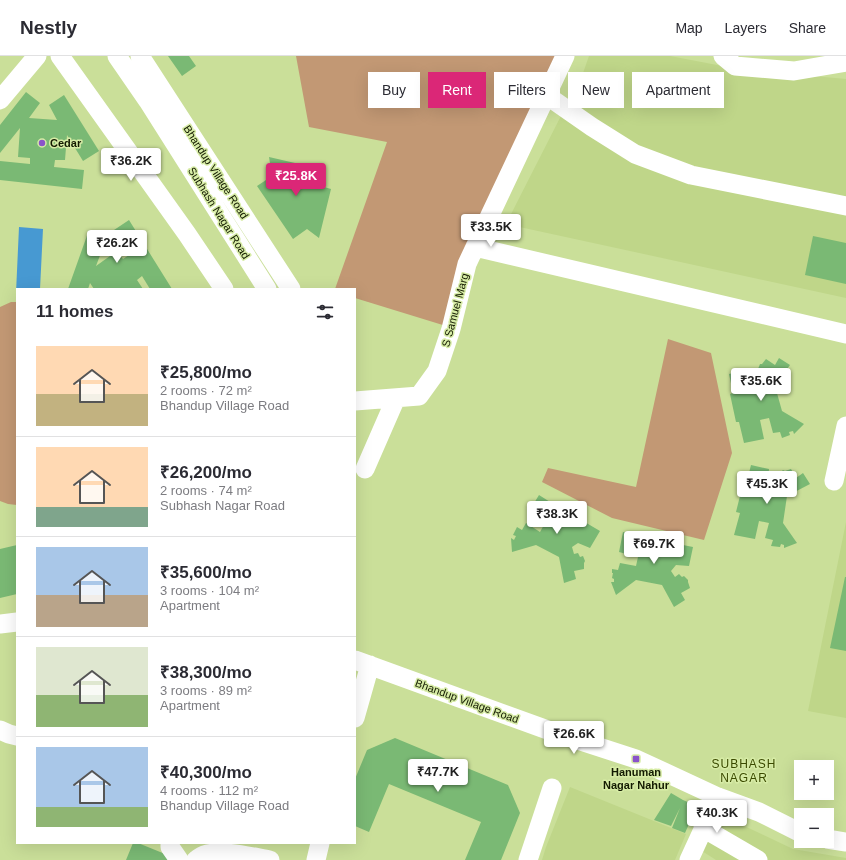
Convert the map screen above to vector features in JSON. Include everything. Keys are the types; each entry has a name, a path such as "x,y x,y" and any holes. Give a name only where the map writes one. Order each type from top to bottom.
{"street":[{"path":"0,100 37,56"},
{"path":"60,56 187,234 223,288"},
{"name":"Subhash Nagar Road","path":"117,56 155,96 177,130 213,202 266,288"},
{"path":"140,56 155,96"},
{"name":"S Samuel Marg","path":"556,72 564,56"},
{"path":"723,56 735,66 794,71 846,62"},
{"path":"560,104 592,127 635,154 691,175 846,206"},
{"name":"S Samuel Marg","path":"356,401 419,396 437,371 451,330 467,264 539,108"},
{"name":"Bhandup Village Road","path":"177,130 228,192 290,288"},
{"path":"213,202 228,192"},
{"path":"474,247 846,334"},
{"path":"254,268 271,258"},
{"path":"365,469 396,398"},
{"path":"834,481 846,426"},
{"path":"0,624 16,622"},
{"path":"356,710 362,662"},
{"name":"Bhandup Village Road","path":"362,662 556,733 636,759 718,796 759,812 794,830"},
{"path":"0,730 16,736"},
{"path":"528,860 552,788"},
{"path":"689,860 718,796"},
{"path":"703,828 758,860"},
{"path":"834,840 846,842"},
{"path":"170,844 170,847 179,860"},
{"path":"316,860 320,844"},
{"path":"196,860 203,855 218,853 270,860"}],"shaded area":[{"path":"296,56 556,56 549,72 494,72 494,108 535,108 446,326 356,298 356,288 335,288 387,142 309,127"},
{"path":"589,56 670,56 738,69 846,79 846,298 506,224 568,102 568,108 624,108 624,72 583,72"},
{"path":"11,302 16,302 16,505 0,501 0,307"},
{"path":"668,339 711,353 732,453 704,540 612,518 542,482 548,468 636,487"},
{"path":"846,522 846,718 808,711"},
{"path":"570,787 686,834 675,860 542,860"},
{"path":"719,814 793,849 846,858 846,860 716,860 702,851"}],"water":[{"path":"19,227 43,229 40,288 16,288"}],"building":[{"path":"168,56 189,56 196,66 182,76"},
{"name":"Cedar","path":"26,92 40,103 29,118 57,120 49,105 64,95 99,151 83,161 67,135 65,160 55,160 54,167 84,170 82,189 0,180 0,161 30,164 30,158 18,157 20,128 0,153 0,125"},
{"path":"269,157 321,169 317,185 331,189 319,238 307,229 293,239 257,186 272,176"},
{"path":"129,220 171,288 149,288 142,276 137,280 142,288 93,288 90,283 88,288 68,288 89,230 107,237 96,266 117,251 123,259 129,255 114,230"},
{"path":"813,236 846,243 846,284 805,275"},
{"path":"779,358 790,365 775,386 782,411 804,424 794,434 793,431 789,432 790,435 782,438 780,432 773,433 769,418 760,420 764,439 744,443 739,422 736,422 730,394 733,393 729,374 747,370 751,381 759,383 763,377 759,375 760,371 758,369 760,364 762,364 766,359 775,365"},
{"path":"751,465 769,469 768,482 774,487 780,483 777,480 781,477 779,474 783,470 785,471 791,469 796,478 803,473 810,484 787,496 783,523 797,543 784,548 784,545 781,544 780,547 771,546 773,540 765,538 769,523 759,521 755,539 734,535 740,513 736,512 743,484 746,485"},
{"path":"539,495 558,507 559,504 584,519 583,521 600,531 590,548 578,543 572,547 574,554 578,553 580,557 583,556 585,561 584,569 574,571 576,579 564,583 559,557 536,545 512,552 511,538 514,540 516,536 513,535 517,527 522,530 526,523 540,532 545,523 528,513"},
{"path":"623,532 645,537 646,534 674,540 673,543 693,547 689,566 676,565 671,571 675,577 679,574 688,580 690,588 681,593 685,600 674,607 662,585 636,580 616,595 611,582 614,582 614,579 612,578 612,569 618,570 620,563 636,566 638,557 619,552"},
{"path":"16,545 16,594 0,598 0,549"},
{"path":"846,577 846,651 830,648"},
{"path":"395,738 508,785 520,813 501,860 465,860 481,822 389,784 369,832 356,826 356,777 367,750"},
{"path":"671,793 697,806 685,833 672,828 680,808 671,826 654,820"},
{"path":"133,844 140,844 170,856 169,860 126,860"}],"place":[{"name":"Cedar","path":"42,143"},
{"name":"Hanuman Nagar Nahur","path":"636,759"}],"district":[{"name":"SUBHASH NAGAR","path":"744,771"}]}
